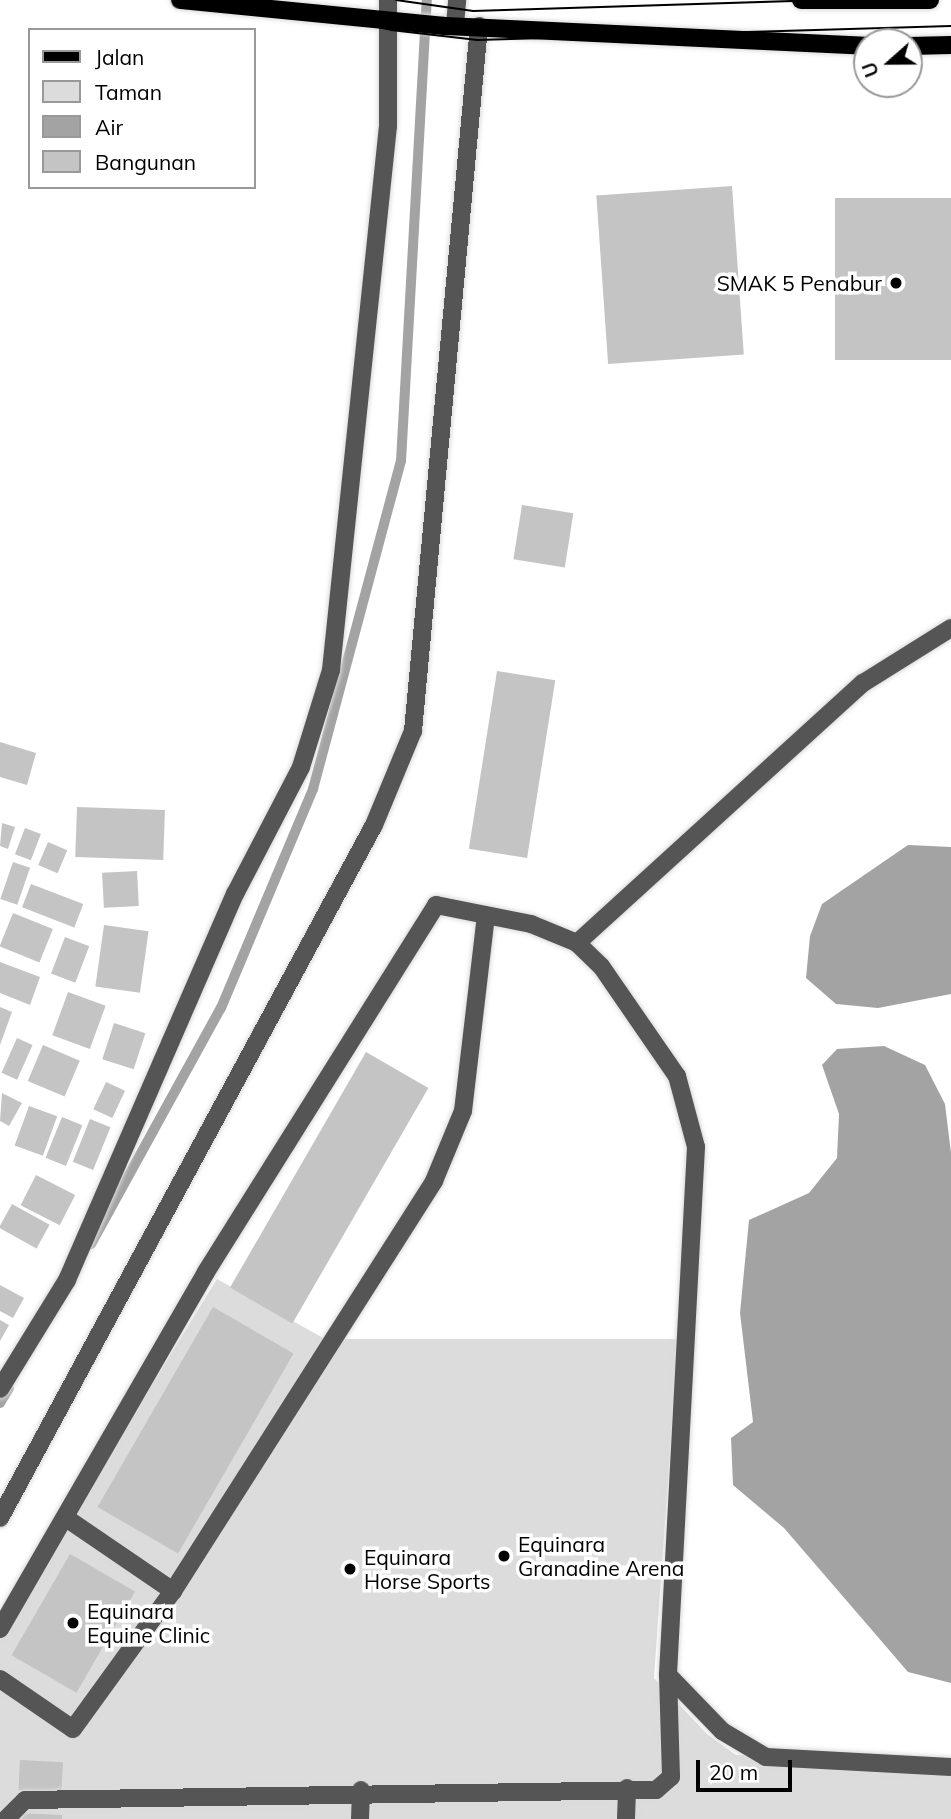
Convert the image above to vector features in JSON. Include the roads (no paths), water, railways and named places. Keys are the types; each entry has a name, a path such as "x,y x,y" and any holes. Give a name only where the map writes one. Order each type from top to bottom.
{"main road":[{"path":"180,0 450,25 853,45"},
{"path":"801,0 930,0"},
{"path":"923,46 951,45"}],"street":[{"path":"0,1389 67,1280 234,894 302,767 331,670 388,126 393,21 388,0"},
{"path":"450,25 457,0"},
{"path":"0,1518 374,825 413,731 479,26"},
{"path":"577,943 863,683 951,628"},
{"path":"0,1629 5,1610 66,1518 205,1272 436,905 450,904 577,943 601,966 677,1076 696,1147 668,1675 671,1777 656,1790 361,1790 25,1800 6,1819"},
{"path":"0,1679 73,1729 173,1591 434,1181 463,1111 486,915"},
{"path":"66,1518 173,1591"},
{"path":"668,1675 722,1731 766,1757 951,1768"},
{"path":"626,1819 627,1788"},
{"path":"360,1819 361,1790"}],"water":[{"path":"908,845 951,847 951,994 878,1008 836,1004 806,978 810,936 822,904"},
{"path":"884,1046 925,1065 945,1104 951,1153 951,1683 908,1672 784,1528 733,1485 731,1438 753,1422 740,1313 749,1220 809,1193 837,1158 839,1114 822,1065 837,1049"}],"waterway":[{"path":"91,1244 221,1008 313,789 401,461 427,0"},
{"path":"0,1403 9,1388"}],"tram line":[{"path":"258,0 391,30 477,40 951,26"},
{"path":"396,0 473,11 826,0"}],"place":[{"name":"SMAK 5 Penabur","path":"896,283"},
{"name":"Equinara Granadine Arena","path":"504,1556"},
{"name":"Equinara Horse Sports","path":"350,1569"},
{"name":"Equinara Equine Clinic","path":"73,1623"}]}
